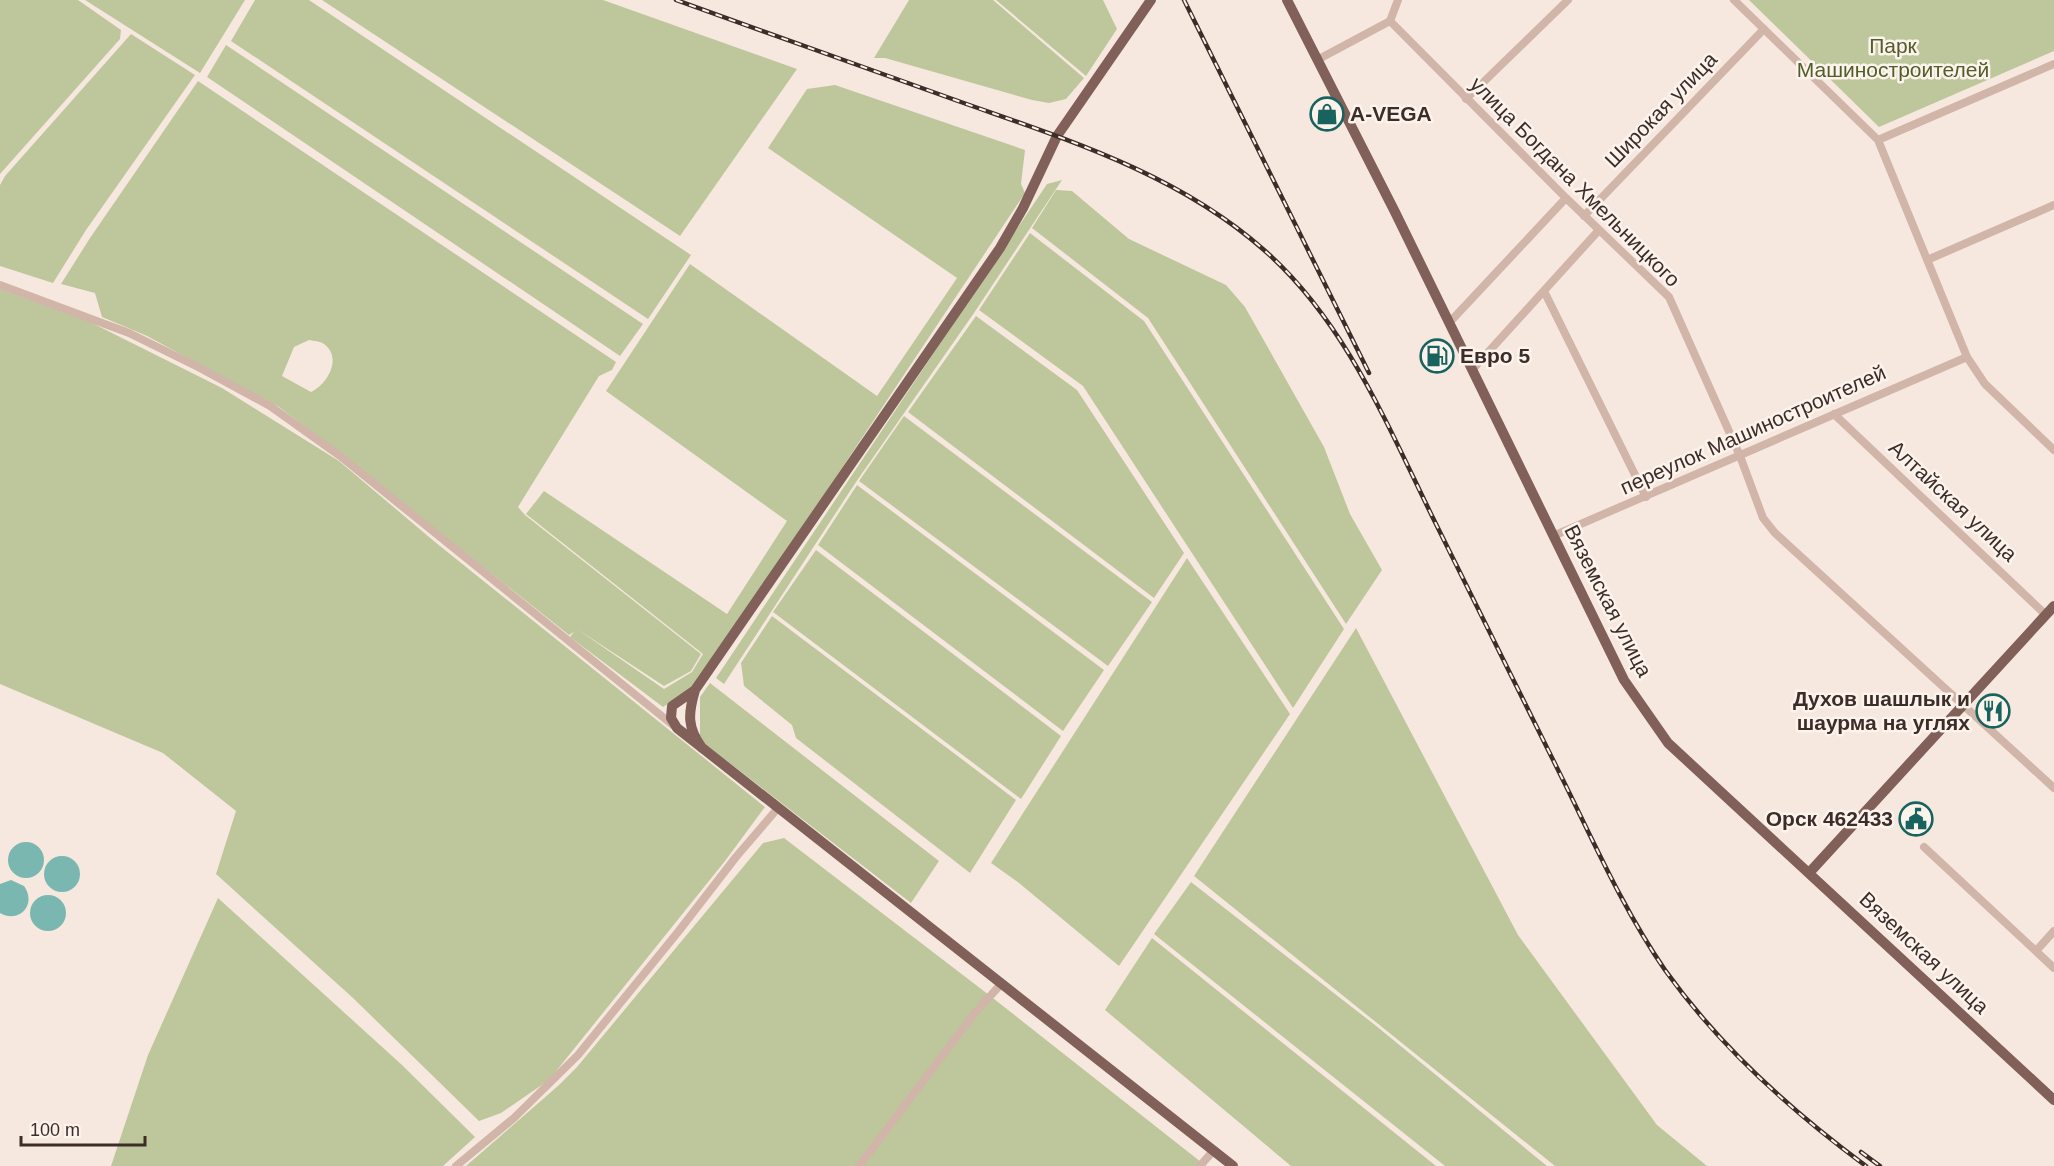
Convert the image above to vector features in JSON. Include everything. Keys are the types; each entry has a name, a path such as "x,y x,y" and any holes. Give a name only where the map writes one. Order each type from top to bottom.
{"main road":[{"path":"1151,0 1057,136 1023,208 1000,248 695,690 672,706 671,718 677,728 702,748 1233,1166"},
{"name":"Вяземская улица","path":"1287,0 1624,680 1668,743 2054,1100"},
{"path":"1809,873 2050,610"},
{"path":"695,690 690,721 693,736 702,748"}],"street":[{"path":"1317,60 1390,21 1398,0"},
{"path":"1466,99 1568,0"},
{"path":"1734,0 1878,140 1967,357 1985,384 2050,446 2054,436"},
{"name":"улица Богдана Хмельницкого","path":"1390,21 1584,216 1669,297 1740,456 1763,518 1775,533 2054,788"},
{"name":"Широкая улица","path":"1584,216 1764,29"},
{"path":"1878,140 2054,64"},
{"path":"1449,323 1566,198"},
{"path":"1927,260 2054,205"},
{"path":"1472,370 1599,230"},
{"path":"0,285 129,333 270,406 340,456 677,728"},
{"path":"1544,291 1646,497"},
{"name":"переулок Машиностроителей","path":"1553,536 1967,357"},
{"name":"Алтайская улица","path":"1834,414 2050,610"},
{"path":"456,1166 514,1118 578,1055 736,857 778,808"},
{"path":"1923,847 2054,968"},
{"path":"2036,951 2054,931"},
{"path":"859,1166 973,1015 1002,983"},
{"path":"1200,1166 1214,1150"}],"green space":[{"path":"0,0 78,0 121,30 120,39 0,174"},
{"path":"85,0 245,0 200,73"},
{"path":"255,0 309,0 691,255 648,319 231,41"},
{"path":"322,0 603,0 797,69 680,236"},
{"path":"909,0 993,0 1084,78 1066,99 1049,103 885,58 874,58"},
{"path":"996,0 1103,0 1117,29 1086,76"},
{"name":"Парк Машиностроителей","path":"1749,0 2054,0 2054,51 1879,127"},
{"path":"131,34 195,75 86,230 53,283 0,266 0,185 5,176"},
{"path":"226,45 643,324 620,356 207,77"},
{"path":"198,81 616,362 612,370 599,376 518,507 525,515 701,654 691,671 664,686 577,629 664,689 692,672 703,654 526,514 544,491 727,614 787,521 606,391 690,264 877,396 957,278 768,148 807,89 835,85 1025,150 1021,184 1025,193 692,689 663,707 570,637 574,632 569,635 279,407 147,336 102,317 95,293 61,284","holes":["309,340 322,343 330,350 332,356 331,371 322,384 311,392 282,376 294,347"]},
{"path":"1062,180 974,313 856,482 724,684 716,678 1047,184"},
{"path":"1056,190 1072,191 1129,239 1226,285 1245,307 1324,447 1350,514 1382,570 1346,624 1148,318 1032,228"},
{"path":"1030,233 1144,321 1344,629 1293,708 1083,386 979,310"},
{"path":"0,289 90,322 222,388 339,461 435,542 765,807 725,861 549,1080 501,1113 479,1121 353,998 216,874 236,811 163,753 0,684"},
{"path":"976,316 1077,390 1184,553 1154,598 908,412"},
{"path":"904,416 1152,602 1108,666 859,481"},
{"path":"857,485 1104,670 1063,731 818,545"},
{"path":"816,550 1061,736 1021,799 773,612"},
{"path":"1187,558 1290,714 1119,966 1019,883 991,863"},
{"path":"772,616 1016,800 970,873 796,738 792,725 744,686 741,663"},
{"path":"1356,628 1518,935 1657,1125 1707,1166 1555,1166 1194,876"},
{"path":"710,683 939,861 911,903 700,740 700,697"},
{"path":"784,838 989,995 1206,1166 466,1166 577,1067 763,843"},
{"path":"1191,882 1375,1025 1547,1166 1445,1166 1154,934"},
{"path":"218,898 402,1065 475,1137 443,1166 111,1166 148,1055"},
{"path":"1152,938 1436,1166 1291,1166 1105,1010"}],"water":[{"path":"26,842 39,847 44,860 39,873 26,878 13,873 8,860 13,847"},
{"path":"62,856 75,861 80,874 75,887 62,892 49,887 44,874 49,861"},
{"path":"11,880 24,886 29,899 20,914 7,916 0,913 0,884"},
{"path":"48,895 61,900 66,913 61,926 48,931 35,926 30,913 35,900"}],"railway":[{"path":"676,0 1039,129 1118,161 1195,200 1230,223 1264,250 1318,308 1361,374 1600,855 1650,948 1686,998 1733,1051 1810,1123 1866,1166"},
{"path":"1184,0 1369,373"},
{"path":"1861,1152 1880,1166"}],"place":[{"name":"A-VEGA","path":"1327,114"},
{"name":"Евро 5","path":"1437,356"},
{"name":"Духов шашлык и шаурма на углях","path":"1993,711"},
{"name":"Орск 462433","path":"1916,819"}]}
